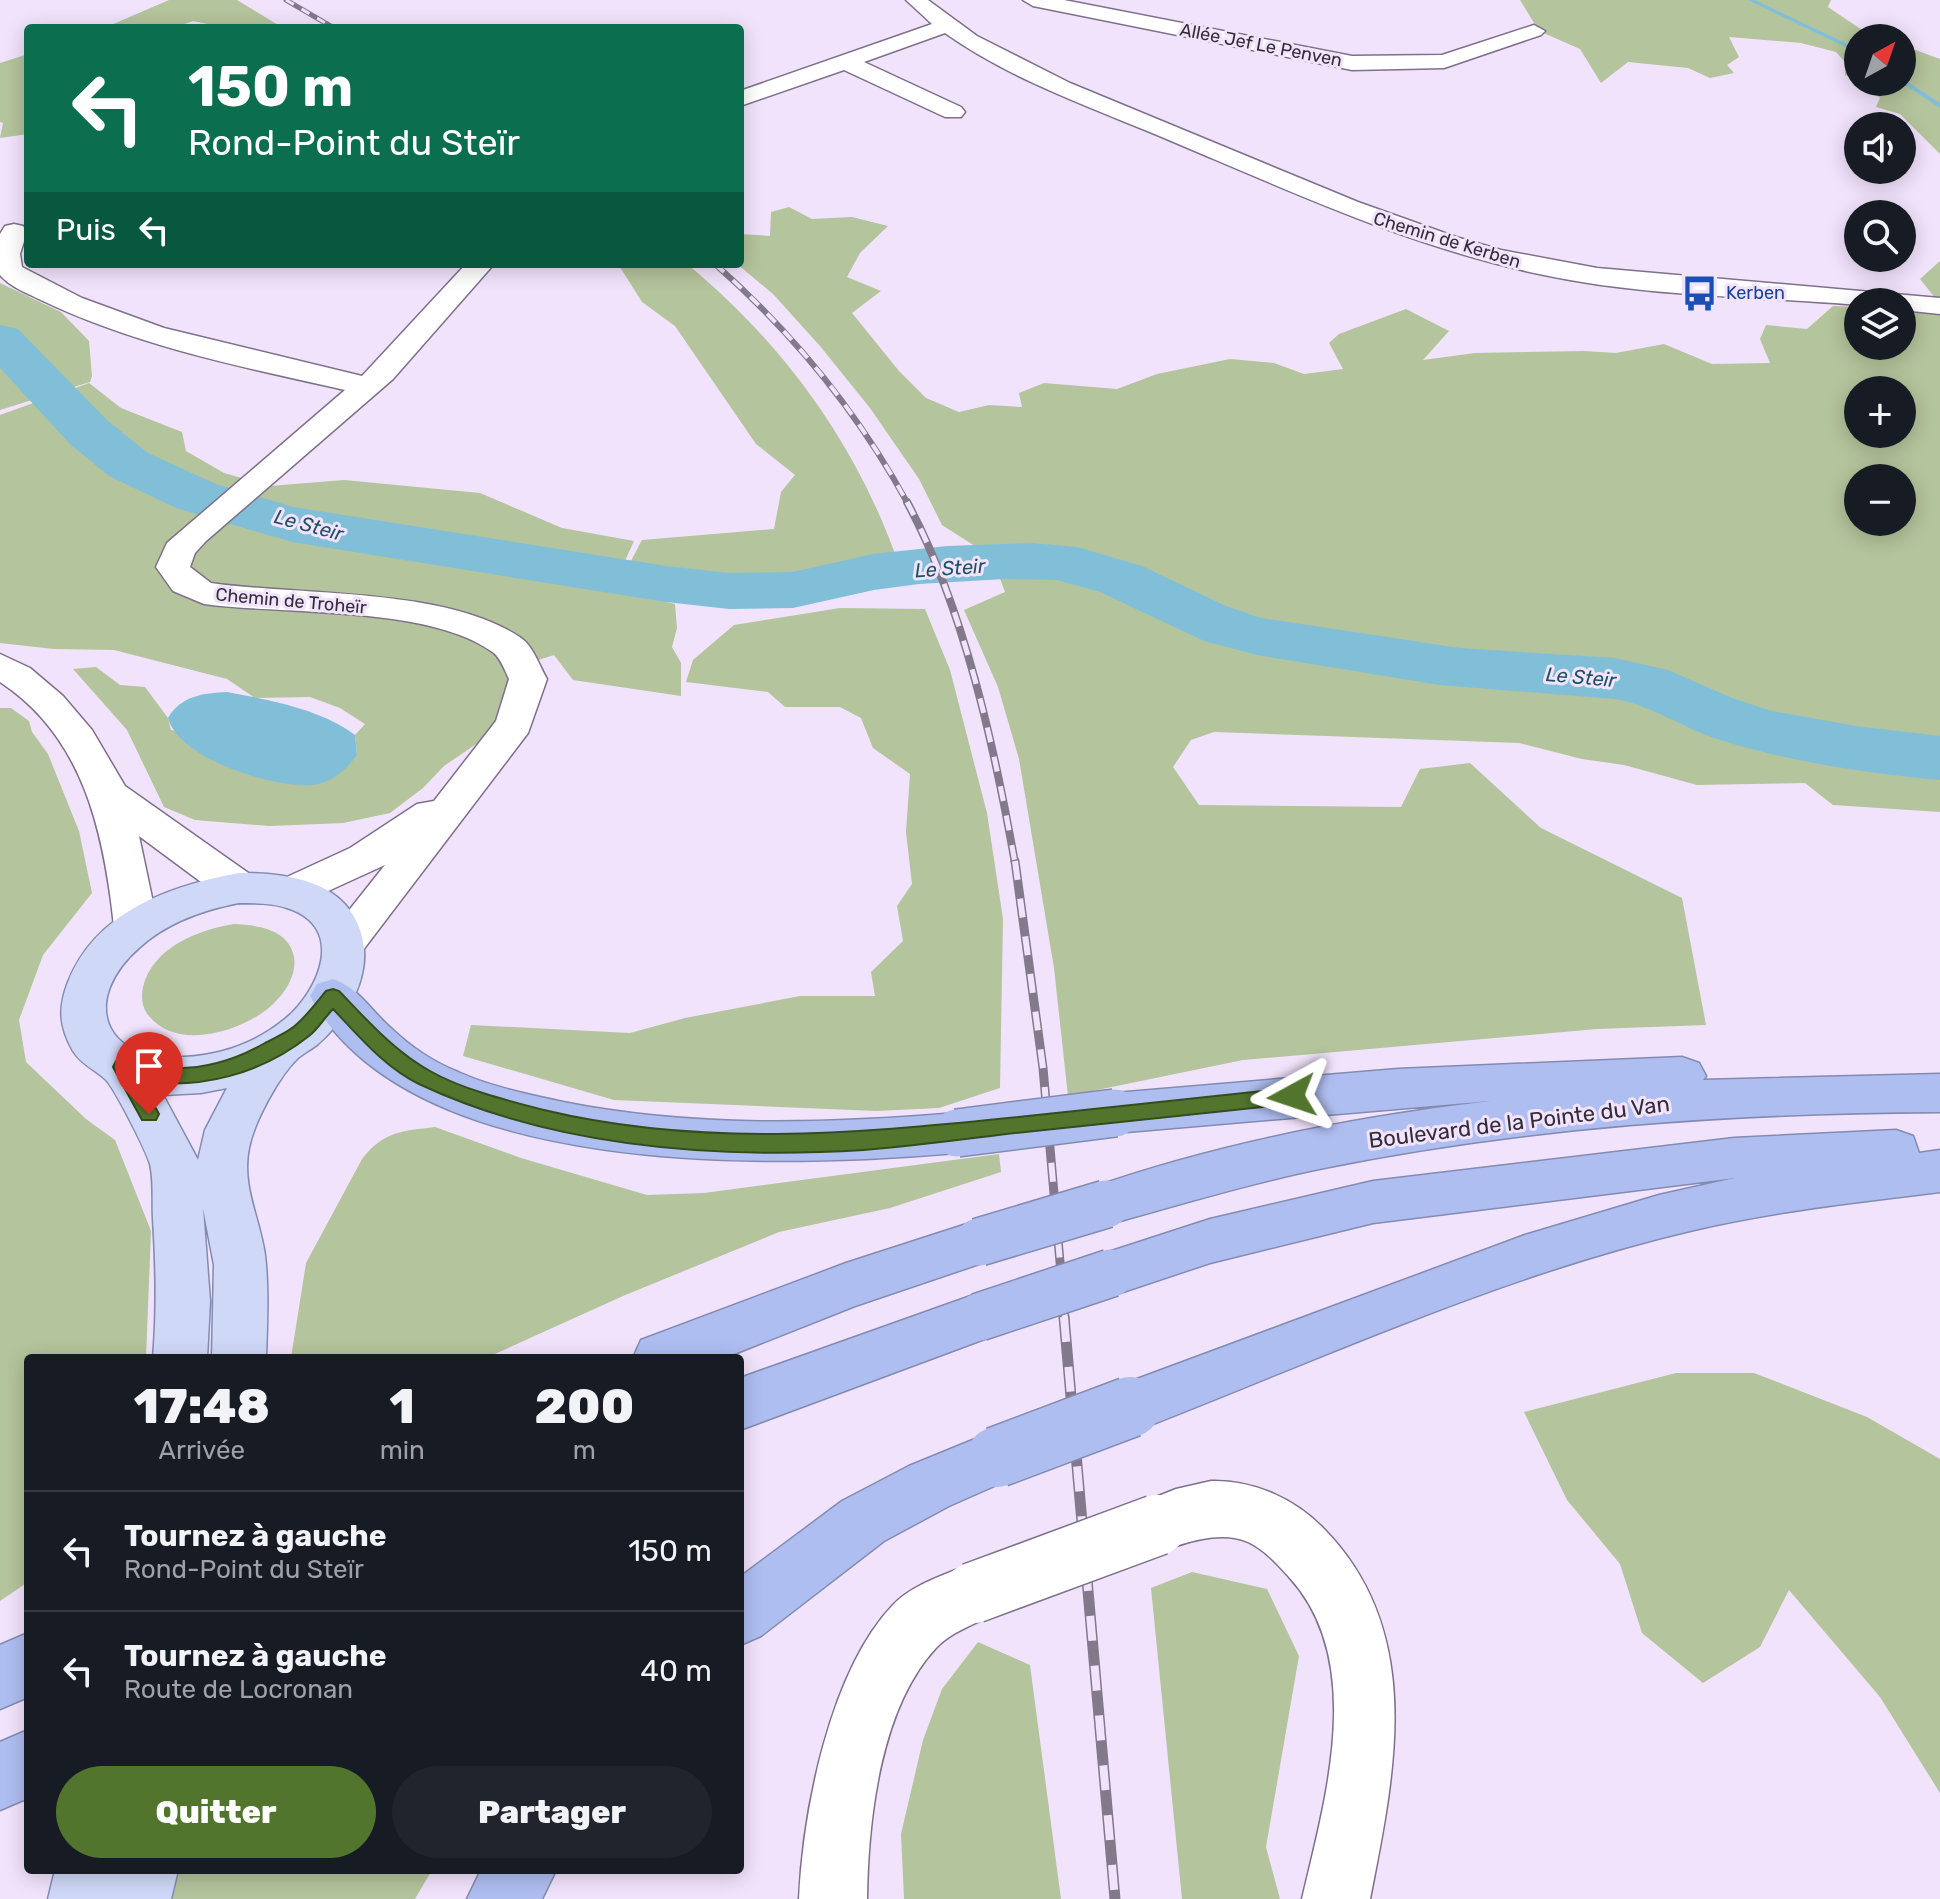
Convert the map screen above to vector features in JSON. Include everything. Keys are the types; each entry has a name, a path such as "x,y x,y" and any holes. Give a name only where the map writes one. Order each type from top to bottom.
{"highway":[{"path":"333,996 380,1046 424,1077 510,1110 574,1125 645,1136 754,1144 865,1141 1336,1092 1549,1077 1800,1075 1940,1082"},
{"name":"Boulevard de la Pointe du Van","path":"670,1354 846,1286 979,1242 1239,1167 1422,1131 1548,1114 1699,1101 1940,1093"},
{"path":"744,1402 852,1361 1210,1241 1373,1202 1734,1158 1940,1149"},
{"path":"744,1612 863,1521 929,1486 1463,1278 1599,1233 1726,1202 1940,1171"},
{"path":"0,1678 24,1666"},
{"path":"0,1778 24,1764"},
{"path":"501,1899 519,1874"}],"main road":[{"path":"239,888 267,888 291,893 317,904 335,921 345,943 344,969 333,996 302,1031 281,1046 246,1064 206,1075 168,1077 132,1072 105,1057 87,1035 82,1008 89,980 108,952 136,926 186,900 239,888"},
{"path":"239,1354 239,1255 222,1182 222,1161 228,1133 246,1095 281,1046"},
{"path":"123,1067 168,1147 175,1166 184,1301 180,1354"},
{"path":"82,1899 88,1874"},
{"path":"137,1899 143,1874"}],"street":[{"path":"916,0 946,26"},
{"name":"Allée Jef Le Penven","path":"1033,0 1352,63 1436,63 1534,31"},
{"path":"744,98 946,26"},
{"name":"Chemin de Kerben","path":"946,26 996,54 1102,104 1383,223 1472,250 1547,268 1630,280 1823,293 1940,306"},
{"path":"843,61 953,112"},
{"path":"14,232 7,254 9,268 15,275 58,298 172,339 368,386"},
{"name":"Chemin de Troheïr","path":"345,943 499,746 526,705 530,685 528,670 509,645 480,630 414,613 238,599 204,593 178,578 173,567 179,550 194,534 395,361 477,268"},
{"path":"0,666 22,679 50,704 85,752 110,795 136,926"},
{"name":"Chemin de Troheïr","path":"291,893 365,858 462,791"},
{"path":"110,795 239,888"},
{"path":"833,1899 836,1838 863,1725 881,1676 915,1625 973,1593 1157,1525 1219,1507 1247,1511 1277,1525 1307,1550 1342,1596 1354,1624 1365,1689 1361,1753 1336,1899"}],"green space":[{"path":"169,0 237,0 276,24 208,24 193,21 185,24 113,24"},
{"path":"1520,0 1831,0 1828,7 1853,24 1844,24 1844,61 1836,52 1801,43 1729,37 1739,57 1727,65 1734,73 1710,78 1688,68 1628,62 1601,83 1580,49 1539,31"},
{"path":"1916,50 1940,59 1940,154 1916,130 1916,112 1893,112 1876,107 1880,98 1877,96 1916,96"},
{"path":"24,55 24,135 0,138 3,123 0,122 0,63"},
{"path":"789,207 812,219 852,217 888,226 860,253 847,277 881,291 852,313 899,371 926,398 959,412 989,405 1022,407 1019,393 1044,383 1117,389 1157,374 1230,359 1274,363 1304,374 1343,369 1329,343 1339,334 1406,309 1449,331 1423,360 1475,353 1616,353 1664,344 1712,364 1770,363 1760,339 1766,325 1807,329 1833,306 1844,306 1844,360 1916,360 1916,304 1936,299 1920,279 1940,261 1940,812 1833,805 1805,783 1697,785 1624,765 1582,759 1519,743 1214,732 1191,740 1173,767 1199,805 1401,807 1420,769 1470,763 1541,828 1682,898 1706,1025 1597,1029 1243,1060 1068,1096 1054,968 1019,759 998,687 964,610 1005,592 992,557 942,525 919,479 870,408 773,294 742,268 744,234 770,236 771,212"},
{"path":"621,268 692,268 755,328 814,400 839,439 882,521 899,565 789,576 625,572 642,540 774,529 781,492 795,475 756,444 675,326 642,302"},
{"path":"0,283 61,312 89,341 90,382 0,410"},
{"path":"89,383 121,408 182,432 186,451 224,473 270,486 344,480 480,493 562,528 634,541 623,565 622,591 675,604 677,628 672,647 681,663 681,696 573,680 554,655 535,661 488,648 514,670 519,694 488,736 444,766 423,788 390,813 343,823 270,826 195,820 164,807 127,730 73,669 96,667 120,685 145,687 168,718 171,730 357,755 355,735 365,724 340,708 310,697 255,698 227,679 114,650 54,649 0,643 0,415"},
{"path":"840,608 925,609 950,670 987,813 1003,919 1000,1088 939,1108 876,1111 614,1100 463,1056 471,1025 630,1033 685,1018 800,996 875,996 871,972 903,941 897,906 912,884 906,832 910,774 873,748 861,718 840,707 785,707 768,692 686,682 693,660 734,625"},
{"path":"0,708 11,708 29,721 32,732 48,754 79,831 92,893 43,955 19,1020 26,1062 86,1119 115,1140 151,1231 146,1354 24,1354 24,1585 0,1601"},
{"path":"234,924 262,927 286,940 294,964 292,977 285,989 260,1014 228,1029 193,1035 161,1027 147,1013 142,998 148,973 156,961 192,936"},
{"path":"435,1127 521,1158 647,1195 704,1193 999,1154 1001,1172 890,1208 779,1232 623,1296 495,1354 292,1354 306,1263 362,1159 378,1143 403,1132"},
{"path":"1676,1373 1754,1373 1867,1417 1940,1459 1940,1793 1880,1697 1789,1590 1760,1647 1703,1683 1642,1633 1620,1564 1567,1500 1524,1412"},
{"path":"1192,1572 1267,1589 1299,1656 1266,1847 1280,1899 1182,1899 1151,1588"},
{"path":"978,1642 1030,1665 1061,1899 904,1899 901,1834 923,1740 942,1689"},
{"path":"175,1874 430,1874 415,1899 168,1899"}],"water":[{"path":"227,692 260,698 327,718 355,735 357,755 338,775 312,785 275,782 208,758 176,733 168,718 186,700 209,693"}],"waterway":[{"path":"1751,0 1844,44"},
{"path":"1916,90 1940,106"},
{"name":"Le Steir","path":"0,340 89,433 129,464 196,496 292,524 391,542 729,591 793,590 873,572 947,563 1057,562 1121,579 1205,619 1257,636 1440,666 1615,679 1645,685 1719,717 1772,733 1856,748 1940,758"}],"railway":[{"path":"286,0 327,24"},
{"path":"719,268 771,318 822,375 868,437 908,504"},
{"path":"908,504 927,543 961,632 987,725 1015,863"},
{"path":"1015,861 1043,1068 1065,1319"},
{"path":"1064,1317 1115,1899"}],"place":[{"name":"Kerben","path":"1700,293"}],"route":[{"path":"149,1114 123,1067 132,1072 168,1077 206,1075 246,1064 302,1031 333,996 351,1018 400,1062 424,1077 461,1093 510,1110 574,1125 709,1143 865,1141 1292,1096"}]}
